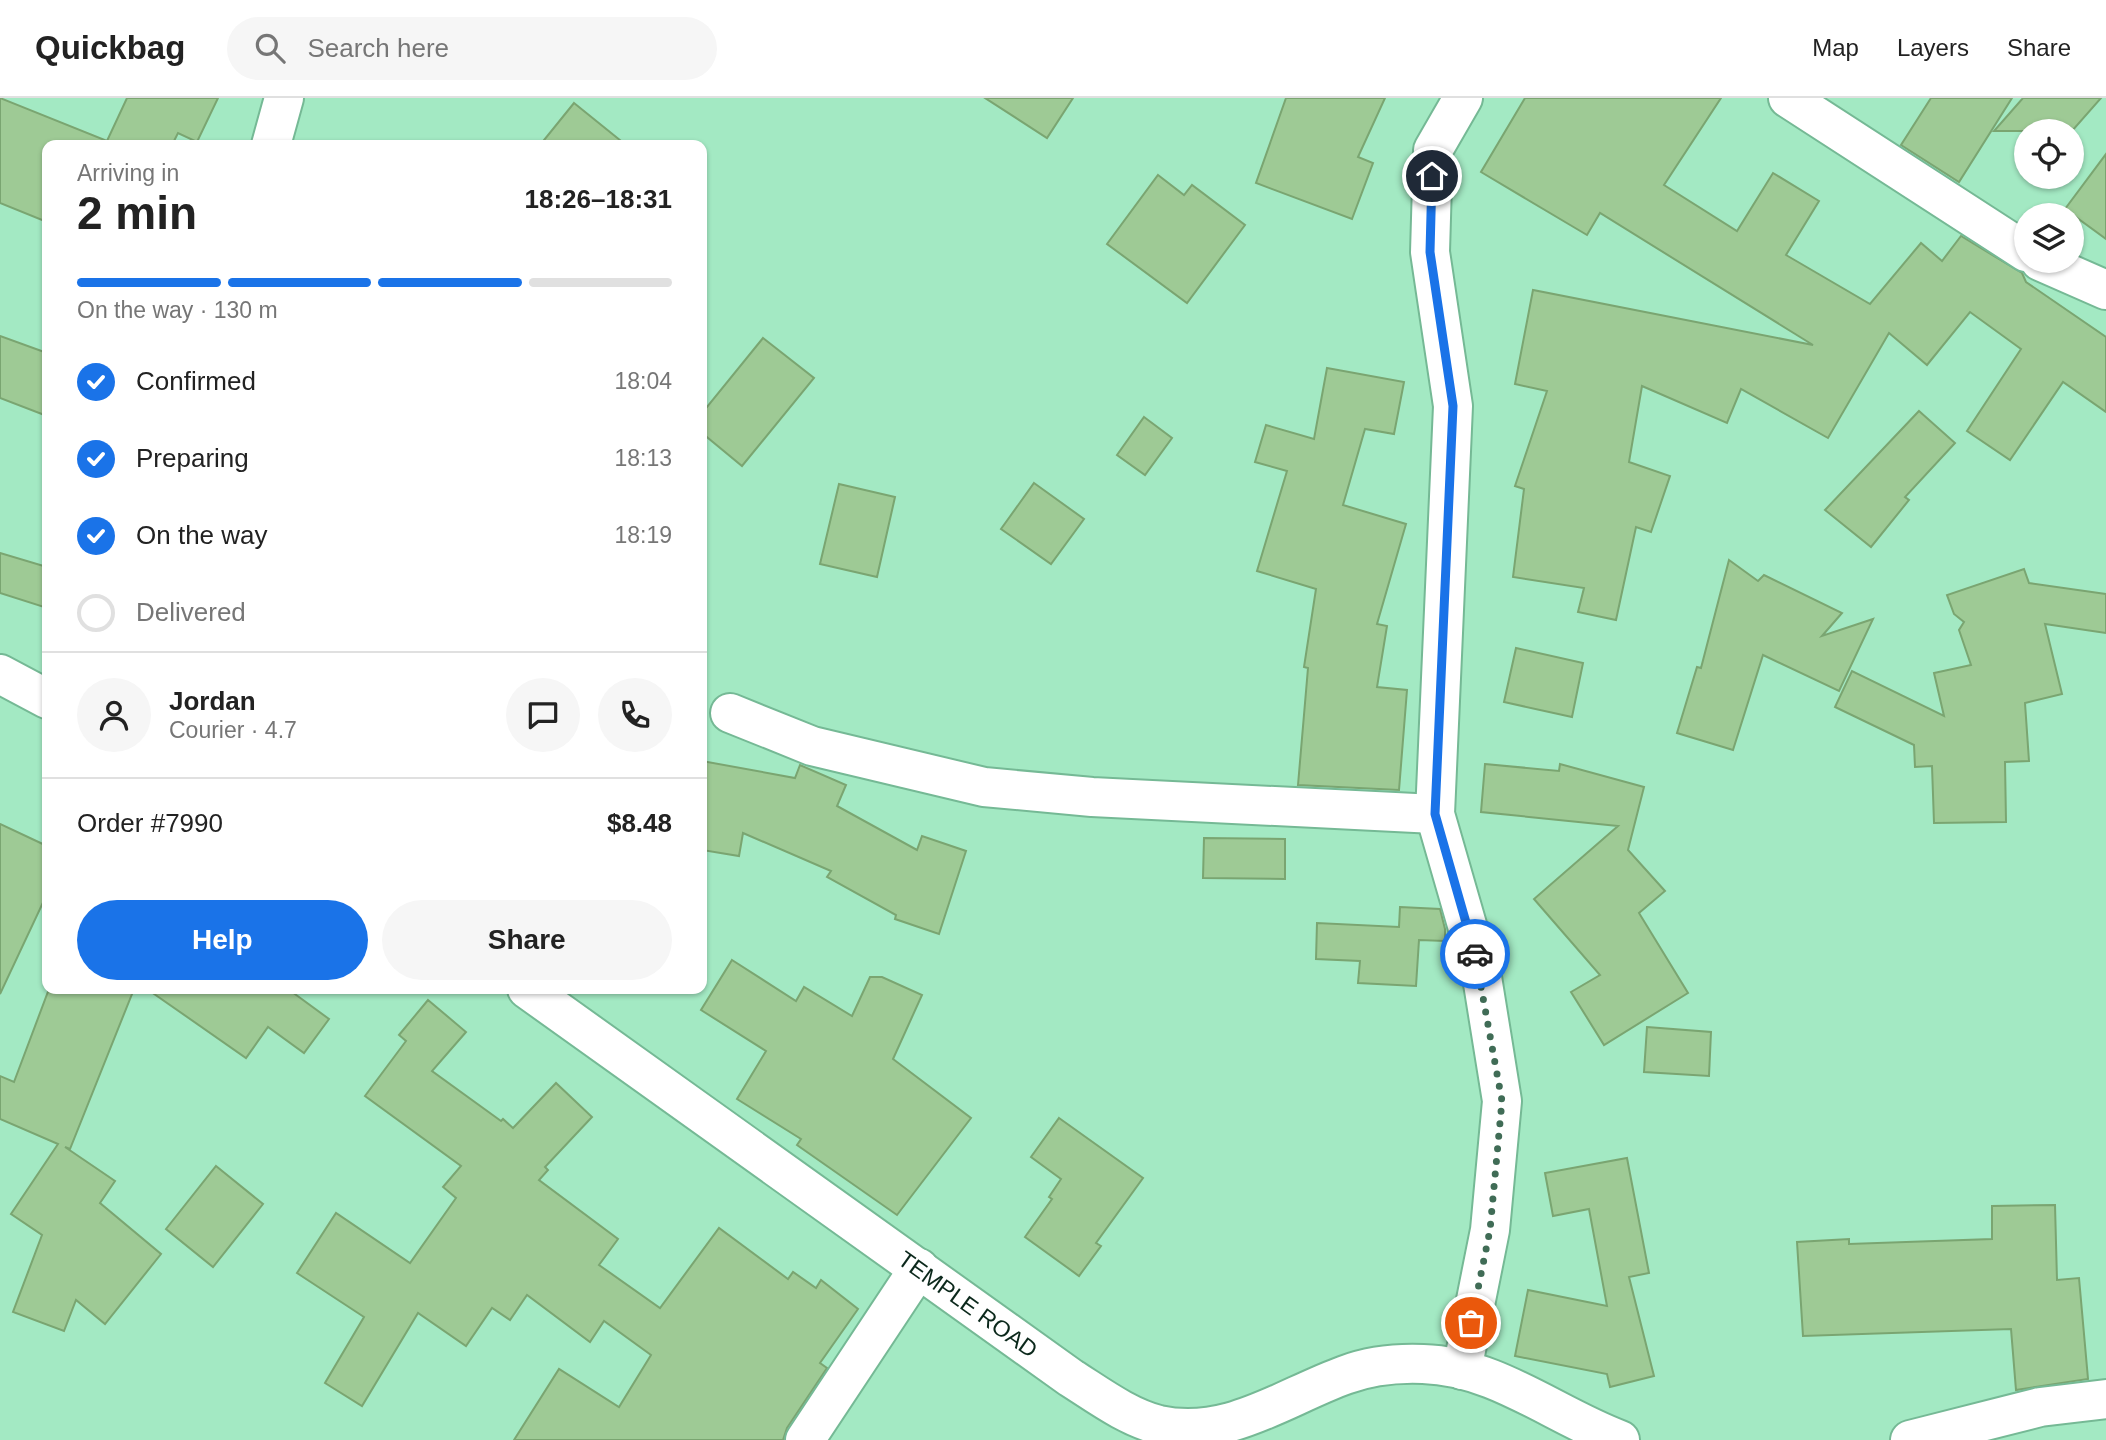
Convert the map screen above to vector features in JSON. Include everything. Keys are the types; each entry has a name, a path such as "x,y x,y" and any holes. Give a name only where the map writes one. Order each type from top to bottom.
{"street":[{"path":"272,140 284,98"},
{"path":"1462,1370 1490,1230 1502,1101 1482,978 1435,814 1453,406 1430,252 1433,150 1463,98"},
{"path":"1788,98 2014,244"},
{"path":"2067,273 2106,290"},
{"path":"0,674 42,696"},
{"path":"730,713 812,746 984,787 1092,797 1435,814"},
{"name":"TEMPLE ROAD","path":"534,994 1071,1378 1119,1408 1159,1425 1198,1429 1236,1424 1347,1374 1374,1367 1424,1364 1462,1370 1504,1383 1586,1427 1620,1440"},
{"path":"805,1440 919,1268"},
{"path":"1910,1440 2040,1408 2106,1399"}],"building":[{"path":"0,98 105,140 42,140 42,220 0,203"},
{"path":"127,98 218,98 198,140 178,133 174,140 107,140"},
{"path":"985,98 1073,98 1047,138"},
{"path":"1286,98 1385,98 1358,157 1373,163 1352,219 1256,183"},
{"path":"1525,98 1721,98 1664,185 1737,231 1773,173 1819,201 1786,255 1870,304 1921,243 1942,261 1961,236 2014,268 2014,273 2022,273 2026,282 2106,337 2106,412 2063,382 2010,460 1967,431 2021,349 1970,312 1927,365 1889,333 1828,438 1741,389 1727,423 1642,386 1629,462 1670,476 1651,532 1636,527 1616,620 1578,612 1584,588 1513,577 1524,489 1515,486 1547,391 1515,384 1533,290 1813,345 1600,213 1587,235 1481,172"},
{"path":"1931,98 2012,98 1959,182 1901,145"},
{"path":"2023,98 2101,98 2083,119 2014,119 2014,131 1994,131"},
{"path":"574,103 620,140 544,140"},
{"path":"2106,154 2106,239 2084,223 2084,203 2069,203 2080,189 2084,189 2084,184"},
{"path":"1158,175 1184,195 1192,185 1245,225 1187,303 1107,244"},
{"path":"0,336 42,351 42,414 0,398"},
{"path":"763,338 814,378 742,466 707,437 707,407"},
{"path":"1327,368 1404,382 1394,434 1365,429 1343,505 1406,524 1377,624 1387,626 1377,687 1407,690 1399,790 1298,785 1308,668 1304,667 1316,589 1257,571 1287,471 1255,462 1266,425 1314,439"},
{"path":"1919,411 1955,443 1905,497 1909,500 1871,547 1825,510"},
{"path":"1144,417 1172,438 1145,475 1117,455"},
{"path":"1034,483 1084,519 1051,564 1001,529"},
{"path":"839,484 895,497 877,577 820,564"},
{"path":"0,553 42,566 42,606 0,593"},
{"path":"1729,560 1758,581 1764,575 1842,613 1822,636 1873,619 1839,691 1763,655 1733,750 1677,733 1697,667 1701,668"},
{"path":"2024,569 2029,583 2106,594 2106,633 2045,624 2062,694 2025,703 2029,761 2005,762 2006,822 1934,823 1932,766 1915,767 1914,745 1835,707 1852,671 1944,716 1934,673 1971,665 1959,630 1964,622 1954,614 1947,595"},
{"path":"1516,648 1583,663 1572,717 1504,702"},
{"path":"707,762 795,778 800,765 846,785 837,806 917,850 922,836 966,851 939,934 895,919 896,915 827,877 831,871 743,833 739,856 707,851"},
{"path":"1485,764 1559,771 1560,764 1644,787 1628,850 1665,891 1639,913 1688,993 1604,1045 1571,992 1600,975 1534,899 1618,826 1481,812"},
{"path":"0,824 42,844 42,905 0,994"},
{"path":"1204,838 1285,839 1285,879 1203,878"},
{"path":"1400,907 1440,909 1445,929 1445,941 1419,940 1416,986 1358,983 1360,961 1316,959 1317,923 1399,927"},
{"path":"732,960 796,1001 804,987 852,1016 870,977 882,977 922,995 893,1059 971,1118 897,1215 797,1145 801,1139 737,1099 766,1051 701,1010"},
{"path":"47,994 132,994 70,1149 65,1147 115,1181 100,1203 161,1254 105,1324 76,1300 64,1331 13,1312 42,1235 11,1214 58,1144 0,1119 0,1076 14,1082"},
{"path":"154,994 295,994 329,1019 304,1053 268,1027 246,1058"},
{"path":"428,1000 466,1032 432,1071 501,1121 503,1119 513,1128 556,1083 592,1117 545,1167 548,1170 539,1180 618,1239 599,1265 660,1308 719,1228 788,1279 793,1272 816,1288 821,1280 858,1309 820,1363 827,1368 787,1428 783,1440 514,1440 559,1369 619,1407 651,1355 604,1321 590,1342 527,1295 510,1320 492,1308 466,1346 418,1313 362,1406 325,1383 364,1317 297,1273 336,1213 410,1263 456,1198 443,1187 461,1166 365,1096 406,1041 399,1035"},
{"path":"1647,1027 1711,1032 1709,1076 1644,1072"},
{"path":"1059,1118 1143,1178 1096,1243 1101,1246 1079,1276 1025,1237 1052,1199 1049,1197 1061,1179 1031,1157"},
{"path":"1627,1158 1649,1273 1629,1277 1654,1376 1610,1387 1607,1374 1515,1356 1528,1290 1607,1306 1589,1209 1553,1216 1545,1173"},
{"path":"216,1166 263,1204 213,1267 166,1229"},
{"path":"2055,1205 2057,1280 2079,1278 2088,1379 2016,1390 2011,1329 1803,1336 1797,1242 1849,1239 1849,1244 1992,1239 1992,1206"}],"way so far":[{"path":"1471,1323 1490,1230 1502,1101 1482,978 1475,954"}],"route":[{"path":"1432,176 1430,252 1453,406 1443,579 1435,814 1475,954"}]}
